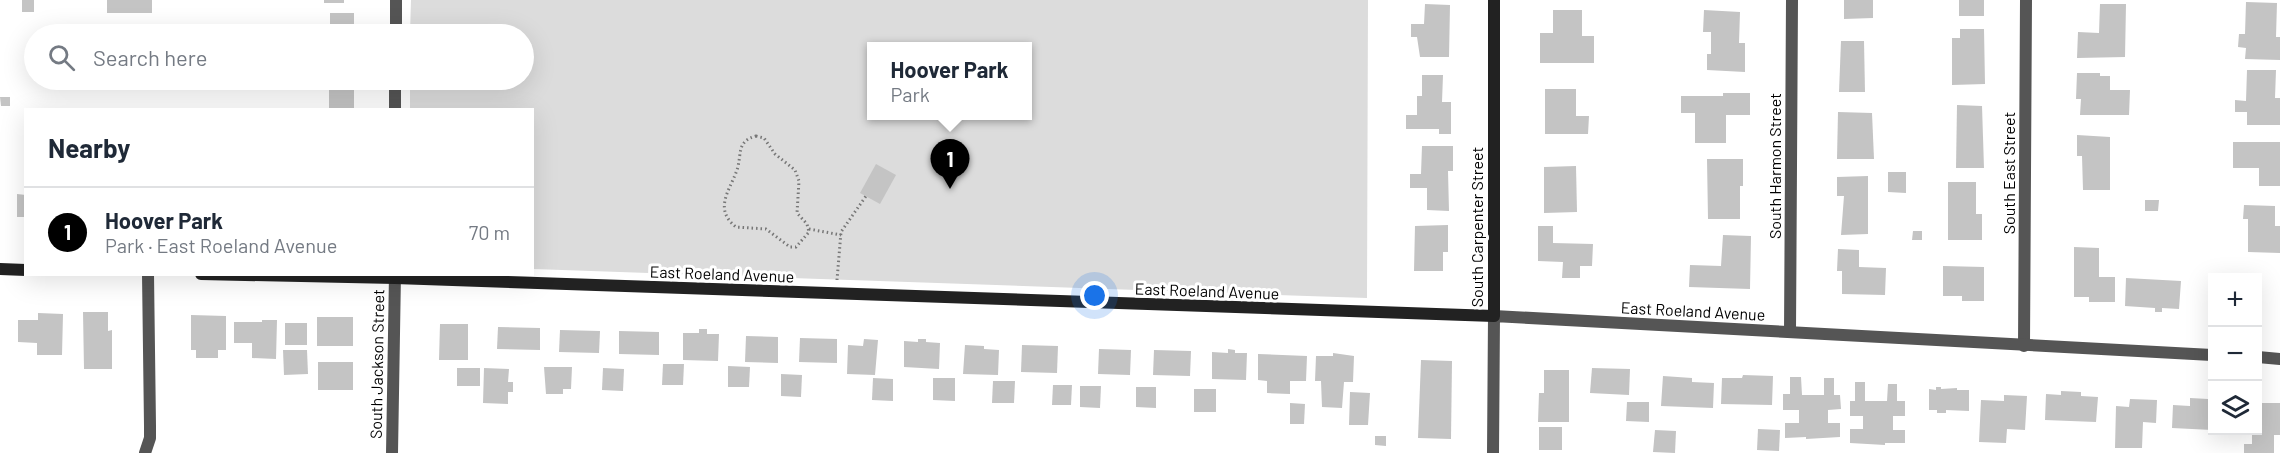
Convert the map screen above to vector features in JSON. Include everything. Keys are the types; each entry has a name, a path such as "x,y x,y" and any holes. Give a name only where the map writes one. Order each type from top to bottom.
{"street":[{"path":"396,0 396,24"},
{"name":"South Carpenter Street","path":"1493,453 1494,0"},
{"name":"South Harmon Street","path":"1790,332 1792,0"},
{"name":"South East Street","path":"2024,346 2026,0"},
{"path":"395,90 395,108"},
{"path":"0,269 24,270"},
{"path":"146,453 150,438 148,276"},
{"name":"East Roeland Avenue","path":"395,276 836,294 1494,316 2208,355"},
{"name":"South Jackson Street","path":"392,453 395,276"},
{"path":"2262,357 2280,358"}],"path":[{"path":"756,136 764,138 774,154 795,170 799,181 797,213 807,224 809,230 799,246 790,247 772,232 756,227 736,227 727,217 725,207 727,192 736,172 740,149 748,138 756,136"},
{"path":"836,294 841,236 845,224 866,196"},
{"path":"809,230 841,236"}],"shaded area":[{"path":"411,0 1368,0 1367,298 534,269 534,108 410,108 410,90 534,90 534,24 410,24"}],"building":[{"path":"22,0 34,0 34,12 22,12"},
{"path":"107,0 152,0 152,13 107,13"},
{"path":"324,0 344,0 344,3 324,3"},
{"path":"1844,0 1873,0 1873,18 1844,19"},
{"path":"1959,0 1984,0 1984,16 1959,16"},
{"path":"2246,2 2277,3 2276,37 2280,37 2280,60 2245,59 2246,48 2238,47 2239,34 2245,34"},
{"path":"1425,4 1450,5 1449,57 1420,57 1417,37 1411,37 1411,24 1424,24"},
{"path":"2100,4 2126,4 2125,57 2077,58 2078,32 2099,33"},
{"path":"1553,10 1582,10 1582,36 1594,36 1594,63 1540,63 1540,33 1553,33"},
{"path":"1704,10 1740,12 1739,43 1745,43 1745,72 1707,70 1707,54 1711,54 1711,32 1703,32"},
{"path":"330,13 354,13 354,24 330,24"},
{"path":"1960,29 1984,29 1985,84 1952,85 1952,38 1960,38"},
{"path":"1841,41 1864,41 1865,92 1839,92"},
{"path":"2247,70 2276,70 2275,98 2280,98 2280,125 2247,125 2247,112 2235,112 2235,100 2246,101"},
{"path":"2077,73 2100,73 2100,76 2110,76 2110,90 2130,90 2129,115 2080,115 2081,99 2076,99"},
{"path":"1422,75 1443,75 1442,102 1451,102 1451,134 1439,134 1439,129 1406,129 1406,115 1417,115 1417,96 1422,96"},
{"path":"1545,89 1576,89 1576,116 1589,116 1588,134 1545,134"},
{"path":"329,90 354,90 354,108 329,108"},
{"path":"1723,93 1750,93 1750,115 1726,115 1726,143 1695,143 1695,113 1681,113 1681,96 1723,96"},
{"path":"0,97 10,97 10,106 1,106"},
{"path":"1957,105 1982,106 1984,168 1956,168"},
{"path":"1838,112 1872,113 1874,159 1837,159"},
{"path":"2077,135 2110,137 2110,190 2083,190 2082,156 2077,156"},
{"path":"2233,142 2280,142 2280,186 2259,186 2259,168 2233,168"},
{"path":"1422,146 1453,146 1453,171 1448,171 1449,211 1427,210 1427,188 1410,188 1410,174 1421,174"},
{"path":"1707,159 1743,159 1740,219 1708,219"},
{"path":"876,164 896,175 880,204 860,193"},
{"path":"1576,166 1577,212 1544,213 1544,167"},
{"path":"1888,172 1906,172 1906,193 1888,192"},
{"path":"1868,176 1868,234 1841,235 1844,196 1837,196 1837,177"},
{"path":"1948,182 1976,182 1976,214 1982,214 1982,240 1948,240"},
{"path":"17,194 24,195 24,217 17,217"},
{"path":"2145,200 2159,200 2158,211 2145,211"},
{"path":"2244,205 2275,206 2275,226 2280,226 2280,253 2248,252 2248,219 2243,219"},
{"path":"1448,225 1448,252 1443,252 1443,271 1414,271 1415,226"},
{"path":"1538,226 1553,226 1553,243 1593,244 1592,266 1580,266 1580,278 1562,278 1563,262 1538,261"},
{"path":"1913,231 1922,231 1922,240 1912,240"},
{"path":"1723,235 1751,236 1750,289 1689,287 1690,265 1721,266"},
{"path":"2074,247 2099,248 2099,277 2115,277 2115,302 2089,302 2089,297 2074,297"},
{"path":"1838,249 1859,250 1859,267 1886,268 1885,295 1842,294 1842,271 1837,271"},
{"path":"1943,266 1984,267 1984,301 1962,301 1962,296 1943,296"},
{"path":"2126,278 2181,281 2179,309 2162,308 2162,312 2155,312 2155,308 2125,306"},
{"path":"83,312 108,312 108,331 112,330 112,369 84,369"},
{"path":"38,313 63,314 62,355 37,355 37,343 18,342 18,320 38,320"},
{"path":"191,315 226,316 226,350 218,350 218,358 196,358 196,350 191,350"},
{"path":"317,317 353,317 353,346 317,346"},
{"path":"262,320 277,320 276,359 252,358 252,343 234,343 234,322 262,322"},
{"path":"285,323 307,323 307,345 285,345"},
{"path":"440,324 468,324 468,360 439,360"},
{"path":"498,327 540,328 540,350 497,349"},
{"path":"699,329 707,329 707,334 719,334 718,361 683,360 683,333 699,333"},
{"path":"560,330 600,331 599,353 559,352"},
{"path":"619,331 659,332 659,355 619,354"},
{"path":"746,336 778,337 778,363 745,362"},
{"path":"800,338 837,339 837,363 799,362"},
{"path":"864,339 878,340 875,375 847,374 848,345 863,346"},
{"path":"918,339 940,343 939,369 904,367 904,341 918,342"},
{"path":"965,345 999,350 998,375 963,374"},
{"path":"1022,345 1058,346 1057,373 1021,372"},
{"path":"1099,349 1131,350 1130,375 1098,374"},
{"path":"1228,349 1235,350 1235,353 1247,353 1246,380 1212,379 1212,352 1228,353"},
{"path":"283,350 307,350 308,374 284,375"},
{"path":"1154,350 1191,351 1190,376 1153,375"},
{"path":"1333,353 1354,356 1353,382 1344,382 1342,408 1322,407 1321,381 1315,381 1316,356 1333,356"},
{"path":"1258,354 1307,356 1306,381 1290,381 1290,394 1267,393 1267,381 1258,380"},
{"path":"1421,360 1452,361 1451,439 1418,438"},
{"path":"318,362 353,362 353,390 318,390"},
{"path":"663,364 684,364 683,385 662,385"},
{"path":"728,366 750,367 749,387 728,387"},
{"path":"544,367 572,367 571,389 563,389 563,394 546,394"},
{"path":"457,368 480,368 480,386 457,386"},
{"path":"484,368 509,369 508,382 513,382 513,392 508,392 508,404 483,403"},
{"path":"603,368 624,369 623,391 602,390"},
{"path":"1592,368 1630,369 1629,395 1590,393"},
{"path":"1544,370 1569,370 1569,422 1538,422 1539,393 1544,393"},
{"path":"781,374 802,375 801,397 781,396"},
{"path":"1743,375 1773,376 1772,405 1721,404 1722,378 1742,378"},
{"path":"1663,376 1692,378 1692,382 1714,383 1713,408 1661,406"},
{"path":"1790,377 1801,377 1802,395 1824,395 1824,378 1834,378 1834,395 1840,395 1841,409 1828,410 1828,423 1840,423 1840,437 1785,438 1785,423 1799,423 1799,410 1783,410 1783,394 1790,394"},
{"path":"873,378 893,379 893,401 872,400"},
{"path":"933,378 955,378 955,401 933,400"},
{"path":"993,381 1015,381 1014,403 992,403"},
{"path":"1855,382 1865,382 1865,401 1887,401 1888,384 1897,384 1897,401 1905,401 1905,416 1893,416 1893,430 1905,430 1905,443 1885,443 1885,445 1850,443 1850,429 1863,429 1863,416 1850,416 1850,401 1855,401"},
{"path":"1053,385 1072,385 1071,405 1052,405"},
{"path":"1080,386 1101,386 1100,408 1080,407"},
{"path":"1136,387 1156,387 1156,408 1136,407"},
{"path":"1936,387 1969,390 1969,411 1946,410 1946,413 1937,413 1937,410 1929,410 1929,389 1936,390"},
{"path":"1194,389 1216,389 1216,412 1194,412"},
{"path":"2061,391 2081,392 2081,396 2098,397 2096,422 2045,420 2046,394 2061,395"},
{"path":"1350,392 1370,393 1368,425 1349,425"},
{"path":"2004,395 2027,396 2025,430 2007,429 2006,443 1979,442 1981,400 2004,401"},
{"path":"2190,398 2208,399 2208,430 2172,428 2173,405 2190,406"},
{"path":"2130,399 2157,400 2156,423 2143,422 2142,448 2115,448 2116,406 2129,407"},
{"path":"1627,402 1649,402 1649,422 1626,421"},
{"path":"1290,403 1305,404 1304,424 1290,424"},
{"path":"2262,403 2280,403 2280,435 2274,435 2274,453 2244,453 2244,444 2252,444 2252,435 2262,435"},
{"path":"1539,427 1562,427 1562,450 1539,450"},
{"path":"1758,429 1780,430 1779,451 1757,450"},
{"path":"1655,430 1676,431 1675,453 1653,452"},
{"path":"1375,436 1386,436 1386,446 1375,445"}],"place":[{"name":"Hoover Park","path":"950,189"}]}
